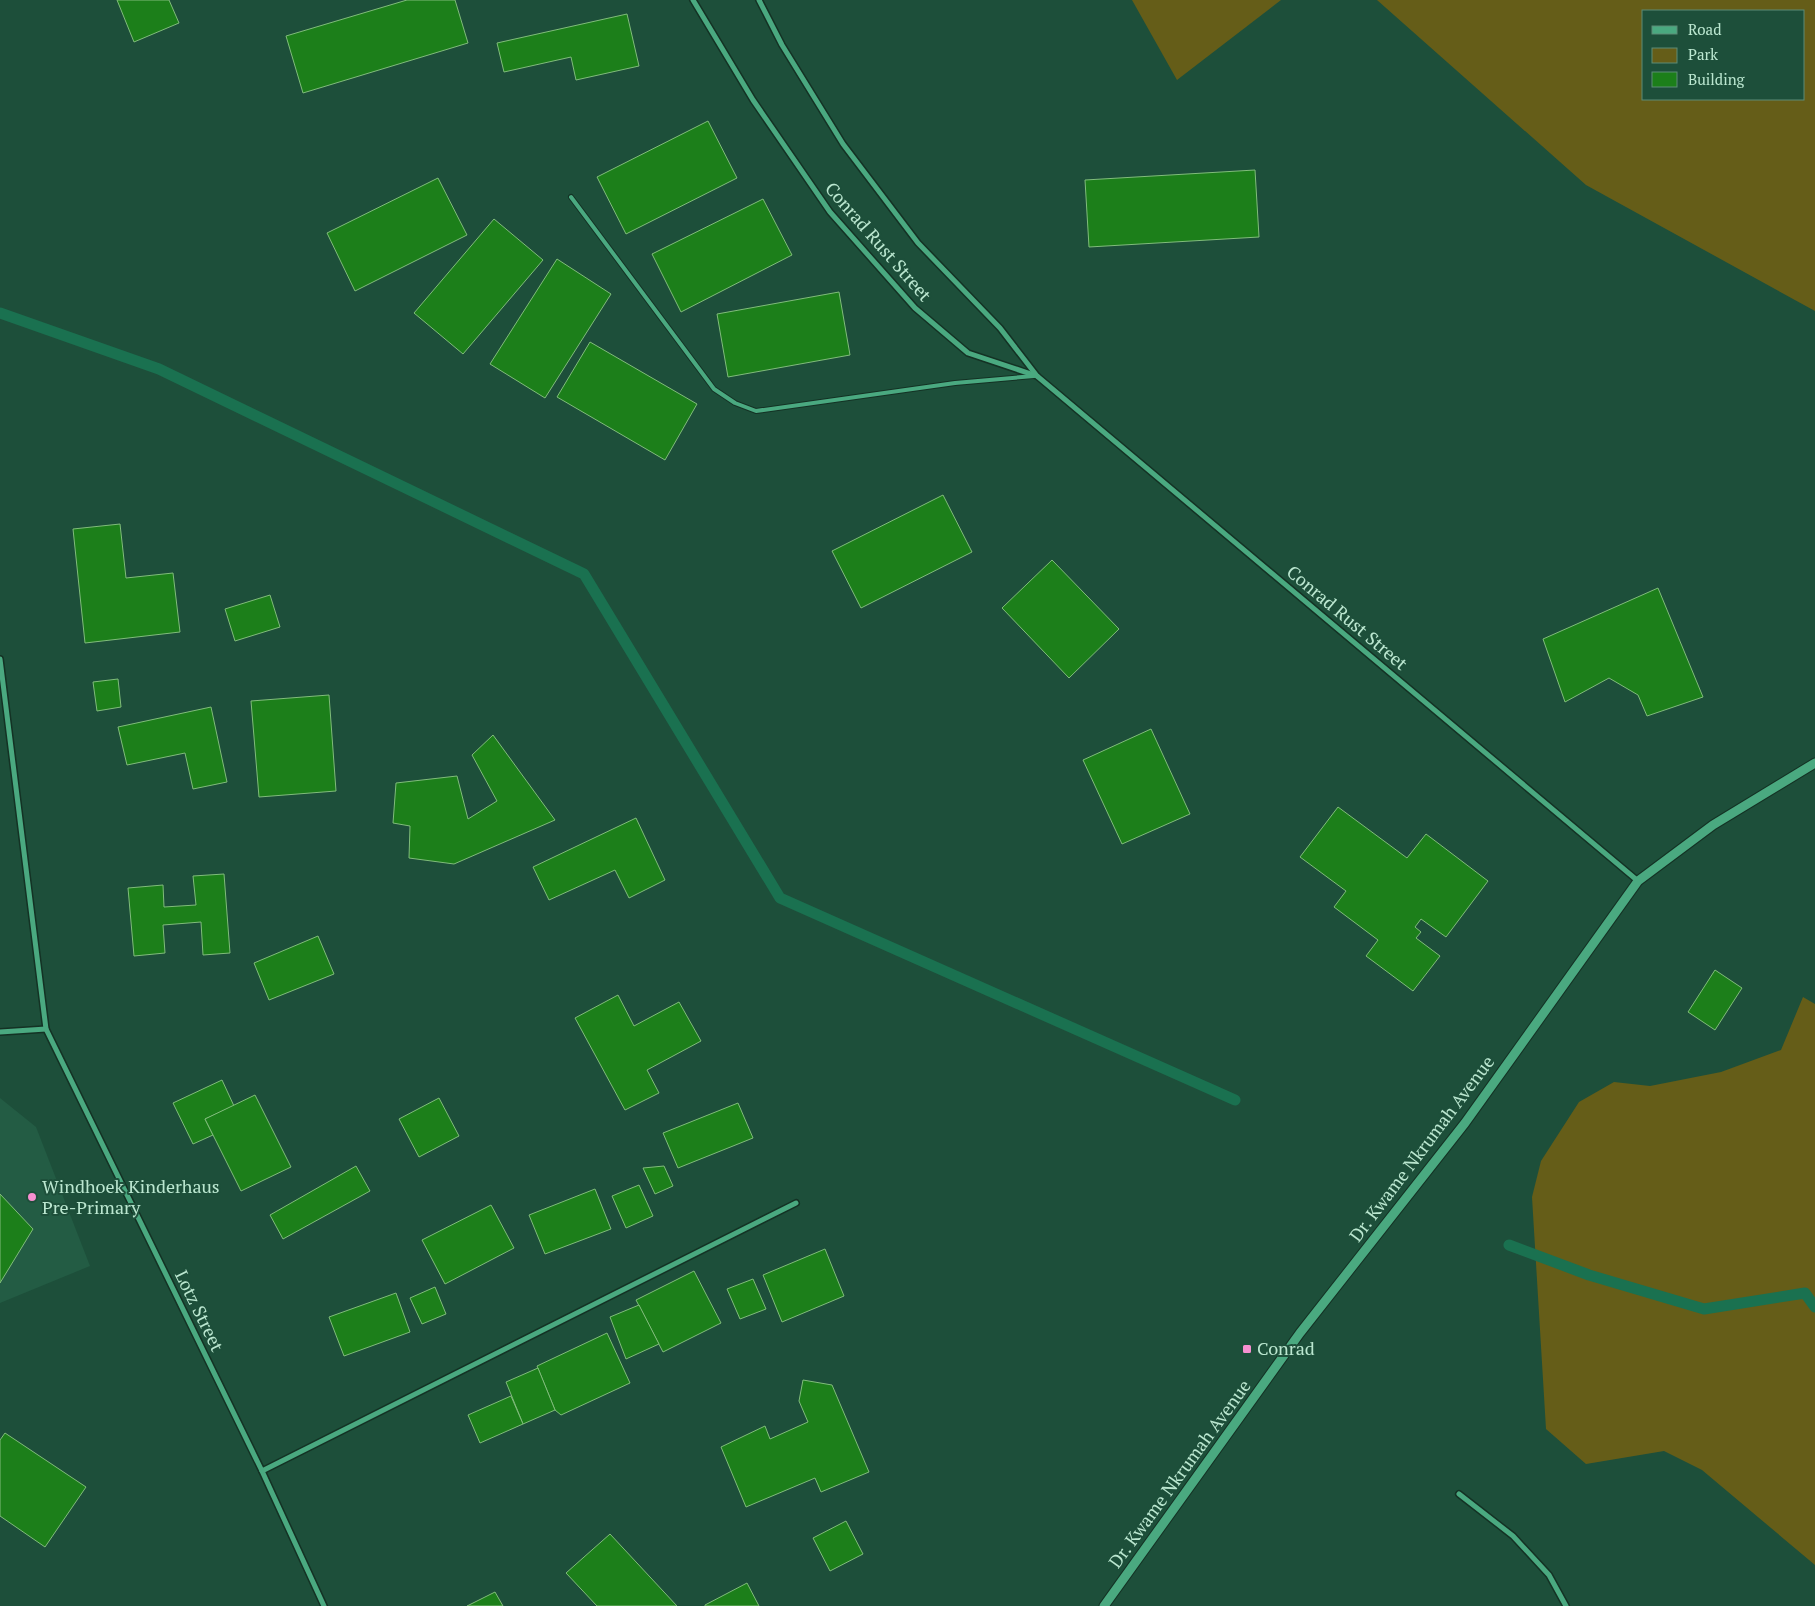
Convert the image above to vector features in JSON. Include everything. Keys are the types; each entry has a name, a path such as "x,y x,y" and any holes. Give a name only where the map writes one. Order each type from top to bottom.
{"street":[{"name":"Conrad Rust Street","path":"693,0 753,100 830,212 915,308 968,353 1037,376"},
{"name":"Conrad Rust Street","path":"758,0 782,45 843,144 918,243 1000,328 1037,376 1638,881"},
{"name":"Lotz Street","path":"0,659 46,1029 262,1471 324,1606"},
{"name":"Dr. Kwame Nkrumah Avenue","path":"1104,1606 1300,1333 1464,1123 1638,881 1714,825 1815,763"},
{"path":"0,1032 46,1029"},
{"path":"262,1471 796,1203"},
{"path":"1459,1494 1513,1536 1548,1575 1566,1606"}],"lane":[{"path":"571,197 714,388 735,403 756,412 956,384 1037,376"}],"shaded area":[{"name":"Windhoek Kinderhaus Pre-Primary","path":"0,1098 36,1127 90,1266 0,1303"}],"green space":[{"path":"1132,0 1281,0 1177,80"},
{"path":"1377,0 1815,0 1815,311 1586,185"},
{"path":"1803,997 1815,1004 1815,1565 1702,1470 1664,1451 1586,1464 1546,1429 1532,1197 1541,1161 1579,1102 1614,1082 1650,1086 1721,1072 1781,1050"}],"building":[{"path":"117,0 169,0 179,23 134,42"},
{"path":"407,0 455,0 468,43 303,93 286,36"},
{"path":"627,14 639,66 576,80 571,57 504,72 497,43"},
{"path":"708,121 737,178 626,234 597,177"},
{"path":"1255,170 1259,237 1089,247 1085,180"},
{"path":"438,178 467,235 355,291 327,233"},
{"path":"763,199 792,255 681,312 652,254"},
{"path":"494,219 543,260 463,354 414,313"},
{"path":"557,259 611,294 545,398 490,364"},
{"path":"839,292 850,355 728,377 717,314"},
{"path":"590,342 697,404 665,460 557,397"},
{"path":"943,495 972,552 861,608 832,551"},
{"path":"120,524 126,578 173,573 180,632 85,643 73,529"},
{"path":"1052,560 1119,629 1069,678 1002,608"},
{"path":"1658,588 1703,697 1647,716 1638,695 1609,678 1565,702 1543,639"},
{"path":"270,595 280,627 235,641 225,609"},
{"path":"118,679 121,707 97,711 93,682"},
{"path":"329,695 336,791 259,797 251,701"},
{"path":"211,707 227,782 193,789 185,753 127,765 118,727"},
{"path":"1151,729 1190,814 1122,844 1083,760"},
{"path":"493,735 555,820 454,864 409,858 410,826 393,823 396,783 457,776 468,819 497,801 472,755"},
{"path":"1338,807 1407,858 1426,834 1488,881 1446,937 1421,919 1415,927 1421,932 1416,938 1440,956 1413,991 1366,956 1378,940 1334,907 1346,891 1300,857"},
{"path":"636,818 665,880 629,898 615,870 549,900 533,867"},
{"path":"224,874 230,953 203,955 201,922 163,925 165,953 134,956 128,888 163,885 164,907 196,905 193,876"},
{"path":"318,936 334,974 269,1000 254,963"},
{"path":"1715,970 1742,988 1715,1030 1688,1012"},
{"path":"618,995 634,1026 679,1002 701,1041 647,1070 659,1093 625,1110 575,1018"},
{"path":"222,1080 234,1106 205,1119 213,1135 193,1144 173,1103"},
{"path":"255,1095 291,1167 241,1191 205,1119"},
{"path":"439,1098 459,1136 419,1157 399,1119"},
{"path":"738,1103 753,1138 678,1168 663,1133"},
{"path":"356,1166 370,1191 283,1239 270,1215"},
{"path":"664,1166 673,1186 655,1194 643,1168"},
{"path":"639,1185 653,1216 626,1228 612,1196"},
{"path":"595,1189 611,1229 545,1254 529,1215"},
{"path":"0,1194 33,1229 0,1283"},
{"path":"491,1205 514,1248 445,1284 422,1240"},
{"path":"825,1249 844,1296 782,1322 763,1275"},
{"path":"694,1271 721,1323 663,1352 636,1300"},
{"path":"753,1279 766,1309 740,1319 727,1289"},
{"path":"435,1287 446,1314 422,1324 410,1298"},
{"path":"396,1293 410,1332 344,1356 329,1317"},
{"path":"639,1305 659,1344 626,1359 610,1317"},
{"path":"607,1333 630,1383 561,1415 555,1410 537,1366"},
{"path":"538,1368 555,1410 523,1424 506,1382"},
{"path":"803,1380 832,1385 869,1472 821,1492 815,1478 746,1507 721,1447 765,1426 770,1439 808,1422 799,1401"},
{"path":"511,1396 523,1424 480,1443 468,1415"},
{"path":"5,1433 86,1487 45,1547 0,1516 0,1440"},
{"path":"846,1521 863,1554 830,1571 813,1538"},
{"path":"610,1534 677,1606 597,1606 566,1573"},
{"path":"747,1583 759,1606 705,1606 705,1605"},
{"path":"495,1592 503,1606 467,1606"}],"waterway":[{"path":"0,313 159,369 584,574 780,898 1235,1100"},
{"path":"1509,1245 1589,1275 1704,1309 1805,1293 1815,1307"}],"place":[{"name":"Windhoek Kinderhaus Pre-Primary","path":"32,1197"},
{"name":"Conrad","path":"1247,1349"}]}
